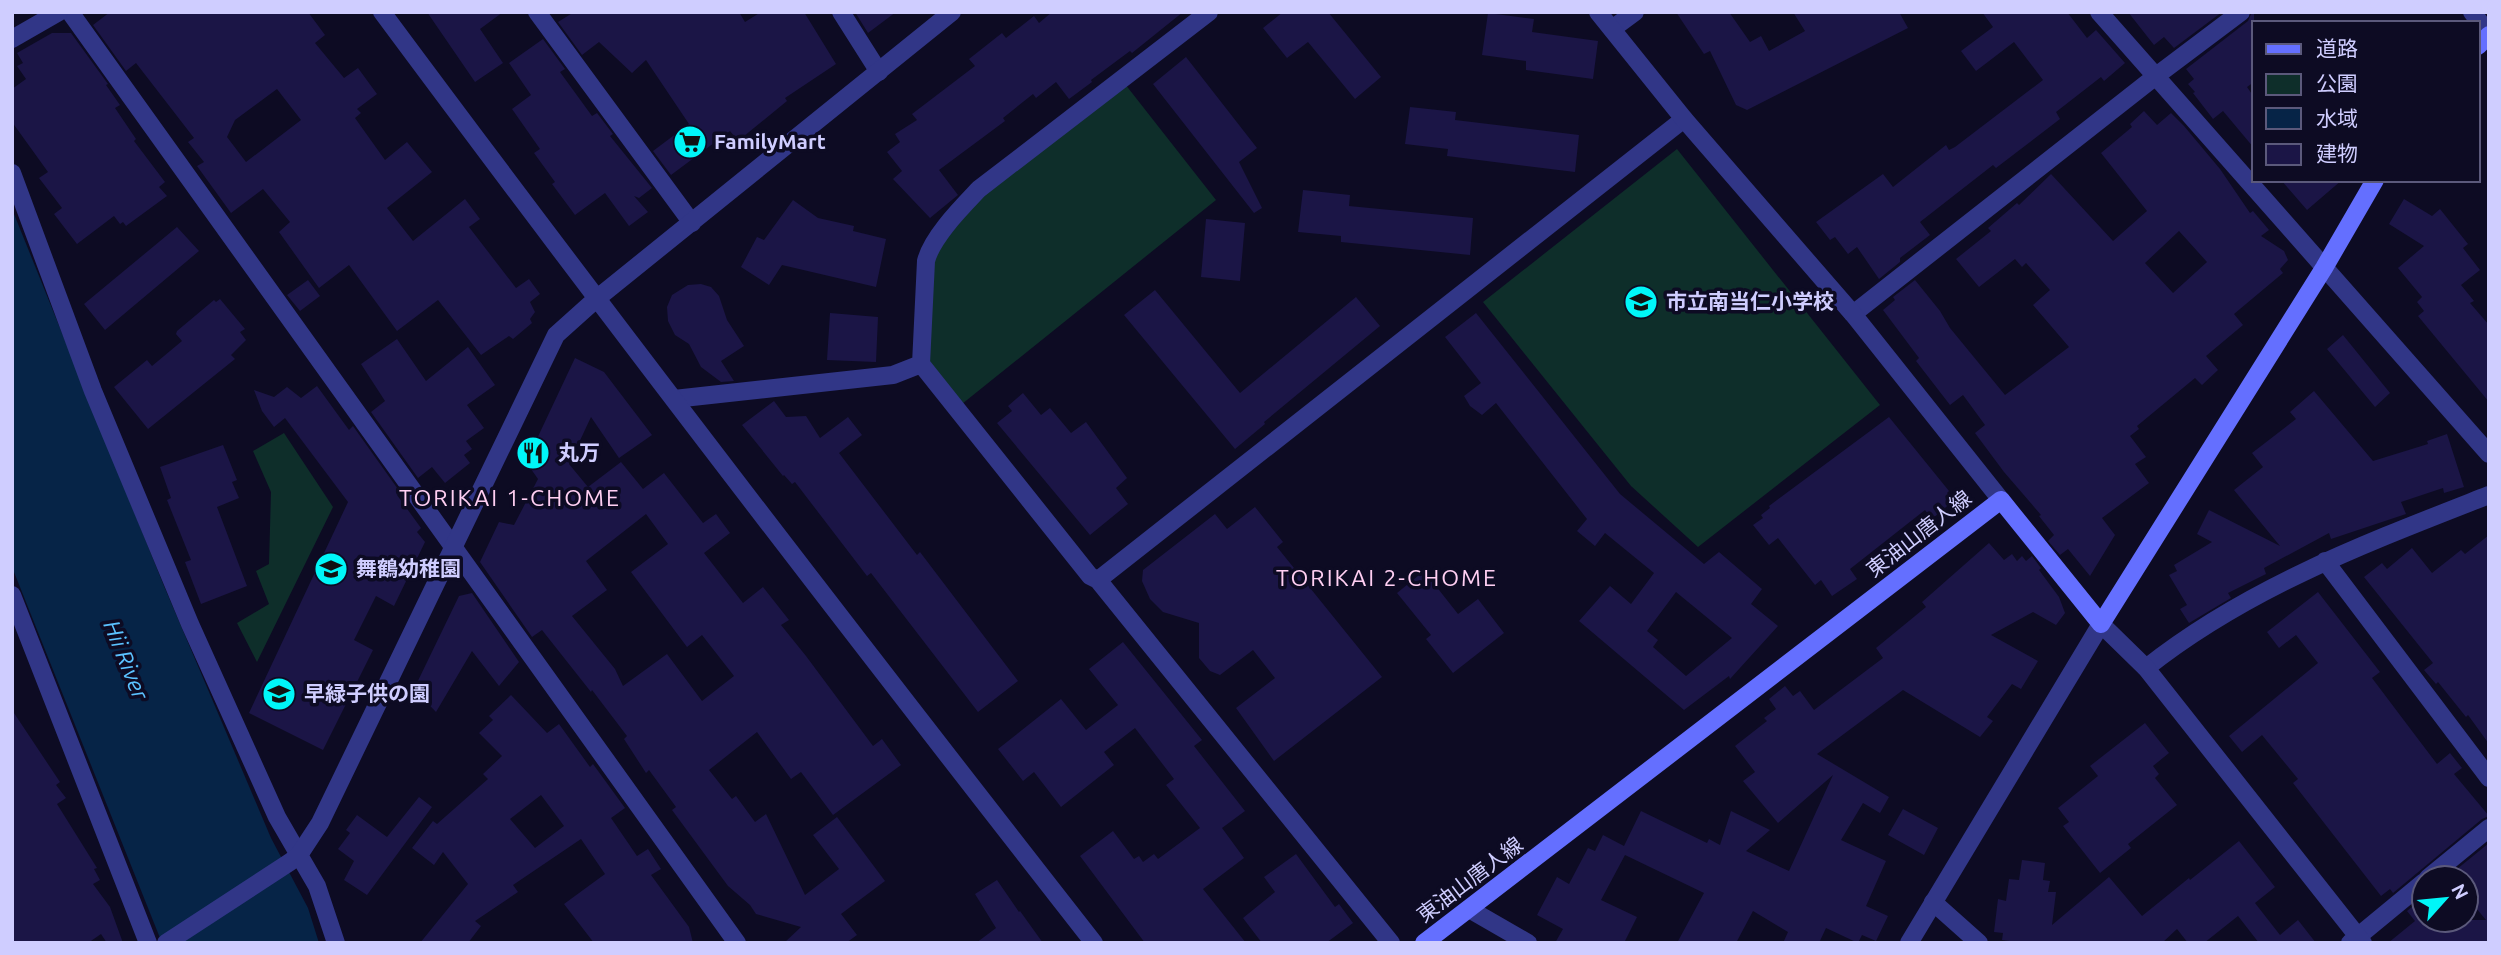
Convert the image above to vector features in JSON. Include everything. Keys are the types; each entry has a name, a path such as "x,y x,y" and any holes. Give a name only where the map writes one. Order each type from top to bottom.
{"main road":[{"path":"2101,624 2324,268 2374,182"},
{"name":"東油山唐人線","path":"1424,943 2001,500 2101,624"}],"street":[{"path":"12,39 59,12"},
{"path":"70,12 737,943"},
{"path":"382,12 596,300 1094,943"},
{"path":"537,12 692,223"},
{"path":"841,12 878,72"},
{"path":"166,943 294,859 320,823 556,335 952,12"},
{"path":"1209,12 979,189 966,203 929,250 926,261 922,364 1090,576 1098,580 1391,943"},
{"path":"1598,12 1684,119 1853,314 2001,500"},
{"path":"1612,29 1635,12"},
{"path":"2099,12 2489,454"},
{"path":"1853,314 2241,12"},
{"path":"1098,580 1684,119"},
{"path":"12,173 93,391 185,611 294,859 317,886 336,943"},
{"path":"674,399 893,375 922,364"},
{"path":"2146,668 2165,652 2267,589 2325,561 2489,495"},
{"path":"2325,561 2489,778"},
{"path":"12,595 148,943"},
{"path":"1909,943 2101,624 2146,668 2357,941 2410,894"},
{"path":"2445,864 2489,828"},
{"path":"1933,902 1979,943"},
{"path":"1469,909 1528,943"}],"green space":[{"path":"1125,84 1216,200 962,404 929,363 934,254 987,190"},
{"path":"1677,149 1880,405 1698,547 1631,486 1483,302"},
{"path":"284,433 333,507 257,662 237,623 269,604 256,571 269,564 271,492 253,451"}],"water":[{"name":"Hii River","path":"12,209 164,586 271,838 308,908 319,943 162,943 12,567"}],"building":[{"path":"110,12 308,12 325,35 315,43 344,78 358,68 377,94 357,109 361,113 355,118 385,160 407,142 432,172 387,208 413,241 465,199 480,219 469,227 516,288 529,279 540,294 530,302 535,312 530,319 532,323 513,339 509,336 481,355 438,300 397,331 349,265 319,288 279,232 290,222 263,189 231,213 197,166 204,162 188,142 194,138 136,63 126,71 93,25","holes":["277,89 301,120 246,162 227,137 235,120"]},
{"path":"427,12 503,12 480,29 503,63 475,82"},
{"path":"574,12 739,12 745,22 761,12 804,12 836,64 785,98 787,101 738,141 730,131 671,175 653,151 689,124 646,60 632,73 599,42 582,55 558,22"},
{"path":"855,12 896,12 868,33"},
{"path":"1052,12 1183,12 1069,99 1056,82 1036,98 1033,94 1003,118 1005,121 939,170 958,195 930,218 893,179 902,171 887,152 900,142 895,134 917,120 912,114 975,66 969,59 1002,33 1006,38 1034,16 1039,23"},
{"path":"1283,12 1328,12 1381,77 1355,99 1308,42 1287,58 1263,28"},
{"path":"1676,12 1729,12 1750,42 1761,36 1769,51 1805,31 1793,12 1899,12 1908,28 1747,110 1736,105 1710,51 1704,54"},
{"path":"1982,12 2067,12 2087,38 2096,30 2125,63 2104,81 2101,77 2056,112 2060,119 1996,168 1993,165 1920,222 1930,235 1900,258 1900,262 1879,279 1857,247 1848,254 1835,237 1830,240 1816,222 1883,174 1893,187 1946,145 1949,150 1955,147 2043,80 2014,42 1976,71 1961,51 1993,27"},
{"path":"2128,12 2222,12 2174,48 2164,37 2154,45"},
{"path":"2254,12 2252,83 2247,87 2252,94 2252,146 2223,111 2213,119 2188,84 2194,79 2186,69 2248,21"},
{"path":"1488,13 1534,19 1532,32 1598,41 1593,79 1526,70 1526,61 1482,55"},
{"path":"52,33 71,33 108,84 106,85 120,105 115,108 136,139 134,141 165,182 159,187 167,196 126,226 123,222 120,224 114,216 77,244 54,214 62,208 39,178 48,172 12,122 12,89 26,79 17,66 23,63 17,53"},
{"path":"543,39 565,69 560,72 592,116 597,113 613,134 610,136 652,188 639,198 634,196 648,212 629,226 605,193 575,215 552,184 555,182 534,153 540,149 512,109 531,95 509,63"},
{"path":"1186,57 1257,148 1239,162 1262,208 1254,213 1153,84"},
{"path":"1410,107 1456,112 1455,120 1579,135 1575,172 1447,156 1448,149 1405,144"},
{"path":"2144,111 2157,125 2171,113 2220,169 2250,213 2253,211 2269,230 2261,236 2284,251 2288,260 2280,269 2283,273 2234,314 2243,325 2206,356 2218,370 2202,385 2195,378 2137,426 2139,429 2130,436 2146,457 2135,464 2149,483 2102,518 2115,535 2090,576 2068,549 2060,555 2048,541 2054,535 2039,516 2041,515 1975,433 1985,425 1963,395 1950,405 1916,361 1919,358 1883,310 1895,300 1893,297 1915,280 2005,395 2069,347 2033,305 2050,290 2026,263 2022,267 2015,259 1979,287 1956,259 1991,231 1988,228 2017,203 2019,205 2051,174 2113,241 2147,211 2101,153 2132,127 2130,124","holes":["2179,231 2207,262 2173,293 2145,263"]},
{"path":"2283,182 2340,182 2307,210"},
{"path":"1303,190 1350,195 1349,206 1473,218 1470,255 1341,242 1341,236 1298,232"},
{"path":"2404,199 2432,216 2440,209 2468,244 2463,248 2480,270 2461,285 2474,301 2470,303 2489,325 2489,402 2418,316 2424,311 2417,302 2422,297 2398,268 2424,246 2389,224"},
{"path":"793,200 818,218 854,226 853,231 886,239 876,287 782,265 769,285 741,267 757,237 764,240"},
{"path":"1206,219 1245,223 1240,281 1201,277"},
{"path":"177,227 199,251 105,330 84,304"},
{"path":"308,280 320,296 300,311 287,295"},
{"path":"701,284 711,287 719,296 727,320 744,346 721,361 734,381 721,382 701,367 689,344 675,335 668,321 667,307 672,295 688,285"},
{"path":"1155,290 1240,393 1356,297 1380,326 1235,449 1124,315"},
{"path":"220,299 245,329 240,332 246,340 231,355 235,359 148,429 114,387 147,360 152,366 182,341 176,334 177,331 214,300 216,302"},
{"path":"830,313 878,317 876,362 827,360"},
{"path":"1476,313 1620,494 1704,564 1719,552 1762,589 1751,604 1778,626 1730,679 1729,676 1684,710 1579,621 1610,586 1631,604 1654,573 1605,533 1595,546 1577,531 1587,519 1496,403 1482,415 1470,406 1464,396 1481,383 1445,337","holes":["1676,592 1732,638 1686,676 1653,647 1658,640 1647,631"]},
{"path":"2343,335 2390,393 2375,407 2327,349"},
{"path":"397,339 426,381 468,347 495,385 467,405 484,428 466,441 472,449 464,455 470,463 445,483 432,467 418,478 371,412 385,401 361,364"},
{"path":"575,358 604,372 652,435 619,458 591,417 569,464 588,487 621,462 643,489 664,473 703,523 716,514 730,533 704,553 743,603 763,587 789,620 781,625 873,746 882,739 901,765 833,815 801,772 791,779 757,732 709,770 732,799 736,796 755,822 766,814 805,895 839,869 813,835 837,817 885,881 841,914 857,935 846,943 784,943 801,927 756,914 750,905 728,886 672,810 676,807 649,770 646,773 624,739 627,736 592,690 591,692 542,630 532,637 480,562 499,522 514,525 538,479 526,462","holes":["646,514 668,544 631,572 687,647 702,635 734,676 702,701 667,654 623,686 615,669 572,616 607,590 586,561"]},
{"path":"317,386 349,430 353,426 400,492 397,495 421,528 417,532 425,542 394,606 376,596 354,640 373,650 323,750 249,713 348,502 285,418 274,427 262,411 254,390 274,397 287,387 301,398"},
{"path":"2314,391 2373,461 2428,444 2427,441 2447,434 2464,487 2444,493 2443,488 2401,502 2406,514 2331,539 2329,533 2264,568 2266,574 2228,593 2231,598 2189,623 2180,609 2187,605 2169,575 2177,571 2174,565 2212,542 2197,534 2209,510 2280,546 2234,490 2263,467 2252,453 2296,419 2290,412"},
{"path":"1023,393 1041,415 1050,408 1071,433 1086,422 1127,478 1116,488 1128,504 1090,535 997,423 1012,411 1008,406"},
{"path":"774,401 786,417 806,416 820,438 848,417 862,435 839,453 917,555 920,552 1018,681 978,712 871,573 867,576 795,482 792,484 783,476 742,425"},
{"path":"1889,417 1949,491 1947,493 1953,501 1932,519 1925,510 1850,569 1857,579 1832,596 1821,580 1815,585 1778,538 1769,545 1753,525 1763,518 1761,515 1769,506"},
{"path":"223,445 237,480 232,482 239,498 217,507 247,586 201,604 185,562 191,560 167,500 171,498 160,467"},
{"path":"1255,507 1283,542 1277,547 1382,677 1274,761 1236,708 1275,678 1253,650 1220,675 1210,671 1199,658 1199,623 1163,612 1150,599 1142,581 1143,570 1215,514 1227,529"},
{"path":"2489,535 2489,744 2468,715 2466,717 2438,682 2436,684 2424,670 2433,663 2364,577 2382,563 2387,569 2412,548 2432,573 2461,550 2465,554"},
{"path":"1989,543 2004,560 2012,554 2017,561 2022,556 2026,561 2032,556 2059,597 2065,613 2056,625 2033,612 1991,635 2038,661 2021,689 2012,684 1987,717 1993,721 1980,737 1903,690 1817,754 1889,797 1880,813 1863,803 1841,840 1886,861 1866,906 1888,916 1876,941 1862,935 1858,943 1826,928 1819,943 1783,943 1788,932 1753,911 1736,943 1677,943 1704,893 1625,855 1601,900 1637,917 1624,943 1555,943 1563,929 1537,915 1557,877 1569,884 1588,848 1595,851 1603,835 1624,846 1641,811 1707,843 1709,839 1720,845 1731,811 1770,830 1746,851 1789,871 1833,775 1778,823 1743,781 1755,772 1735,746 1767,721 1764,718 1776,709 1769,699 1785,686 1793,696 1800,691 1814,710 1883,658 1876,648 1926,607 1922,602"},
{"path":"1424,571 1458,614 1478,599 1504,633 1453,673 1426,639 1431,635 1397,593"},
{"path":"2318,592 2380,672 2372,678 2437,764 2450,753 2462,768 2454,774 2489,816 2428,864 2410,864 2410,879 2393,893 2390,889 2381,896 2293,783 2298,779 2262,735 2242,752 2229,736 2318,663 2296,635 2279,648 2267,632"},
{"path":"472,593 519,662 499,686 472,651 436,712 414,689 459,596"},
{"path":"1123,642 1202,740 1194,746 1245,811 1222,828 1244,858 1203,889 1246,943 1145,943 1080,856 1113,831 1134,859 1139,856 1143,862 1154,854 1158,859 1200,828 1166,785 1174,779 1135,728 1104,752 1114,765 1061,807 1034,772 1023,781 998,749 1061,699 1086,730 1118,705 1089,669"},
{"path":"511,695 547,733 559,724 590,767 593,764 625,808 611,818 637,856 648,849 661,869 651,875 689,927 693,943 594,943 564,904 605,874 581,839 513,885 518,892 475,921 481,926 468,943 420,943 468,884 443,852 434,865 412,848 433,821 437,824 488,779 483,774 502,756 479,733 493,720 489,716","holes":["541,795 564,826 535,848 510,819"]},
{"path":"12,710 60,782 56,785 66,798 57,804 97,868 94,869 100,880 93,884 110,907 123,943 107,943 101,934 88,943 12,943"},
{"path":"2145,723 2169,753 2153,766 2159,774 2155,778 2177,805 2128,844 2131,848 2100,873 2063,826 2069,822 2058,808 2098,776 2090,766"},
{"path":"419,797 432,807 367,895 344,880 354,861 338,849 350,833 346,830 357,815 387,837"},
{"path":"1903,809 1938,828 1924,855 1888,835"},
{"path":"2239,841 2275,887 2255,903 2280,935 2298,920 2316,943 2259,943 2238,916 2204,943 2188,943 2177,929 2162,943 2025,943 2002,940 2003,933 1994,932 1998,899 2006,901 2009,879 2019,880 2022,860 2045,863 2043,880 2050,881 2048,892 2056,892 2052,925 2109,877 2142,916"},
{"path":"2489,843 2489,943 2388,943 2410,925 2410,934 2480,934 2480,920 2486,920 2480,913 2480,864 2463,864"},
{"path":"1296,854 1335,907 1339,904 1353,923 1326,943 1262,943 1243,918 1275,892 1264,877"},
{"path":"997,880 1043,943 976,943 996,928 975,894"}],"place":[{"name":"FamilyMart","path":"690,142"},
{"name":"市立南当仁小学校","path":"1641,302"},
{"name":"丸万","path":"533,453"},
{"name":"舞鶴幼稚園","path":"331,569"},
{"name":"早緑子供の園","path":"279,694"}],"district":[{"name":"TORIKAI 1-CHOME","path":"510,498"},
{"name":"TORIKAI 2-CHOME","path":"1387,578"}]}
